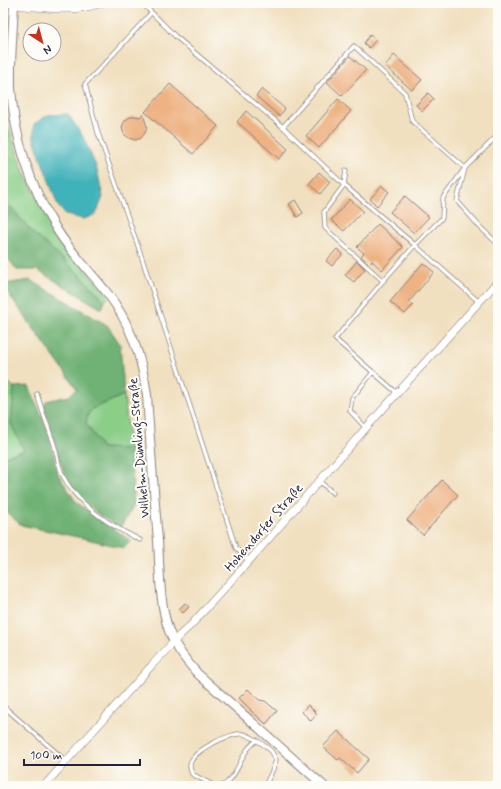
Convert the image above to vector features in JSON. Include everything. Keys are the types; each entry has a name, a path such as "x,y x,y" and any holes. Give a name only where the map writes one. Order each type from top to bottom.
{"street":[{"path":"14,4 69,9 91,7 101,3"},
{"name":"Wilhelm-Dümling-Straße","path":"14,4 11,88 14,114 25,162 42,204 58,231 70,249 109,295 121,313 131,332 141,362 147,395 161,600 170,632 183,657 198,674 324,786"},
{"name":"Hohendorfer Straße","path":"44,786 249,561 498,281"}],"lane":[{"path":"142,3 175,36 283,127 344,185 479,302"},
{"path":"3,4 14,4"},
{"path":"151,13 85,84 98,133 138,246 236,548 249,561"},
{"path":"283,127 354,46 405,93 412,121 465,168"},
{"path":"397,393 335,338 415,245 442,218 444,198 465,168 498,135"},
{"path":"465,168 457,201 480,227 498,244"},
{"path":"346,170 344,185 324,212 325,228 383,281"},
{"path":"366,428 350,411 352,398 373,372"},
{"path":"37,394 63,476 72,490 80,500 99,517 125,533 140,540"},
{"path":"319,481 333,494"},
{"path":"3,706 66,761"},
{"path":"215,786 192,774 190,764 194,757 202,750 218,741 242,733 257,740 272,752 276,760 265,786"},
{"path":"221,786 225,785 248,749 257,740"}],"green space":[{"path":"3,72 8,125 23,170 57,236 109,297 105,301 77,272 32,232 3,198"},
{"path":"3,198 32,232 77,272 105,301 102,309 37,270 17,270 3,252"},
{"path":"30,280 107,325 120,344 124,395 92,409 88,414 86,423 102,448 130,449 134,505 120,528 99,515 81,499 65,476 44,408 46,401 69,396 77,389 8,293 4,284"},
{"path":"3,378 14,387 11,424 25,450 3,457"},
{"path":"29,386 48,431 58,474 76,502 131,541 124,548 21,525 3,509 3,457 24,450 11,424 14,387"},
{"path":"124,395 130,449 102,448 86,423 88,414 92,409"}],"water":[{"path":"68,114 82,135 96,166 103,197 96,214 84,219 66,215 58,206 34,139 34,124 48,115"}],"building":[{"path":"370,35 376,40 369,48 364,43"},
{"path":"394,55 422,80 412,90 385,66"},
{"path":"350,56 366,70 342,96 327,82"},
{"path":"170,84 218,126 193,154 145,112"},
{"path":"262,89 285,109 279,116 256,96"},
{"path":"428,93 434,99 422,111 416,105"},
{"path":"338,99 351,111 319,148 306,136"},
{"path":"246,111 288,149 279,159 237,122"},
{"path":"143,114 147,127 145,133 141,138 135,140 129,138 124,134 122,128 124,122 128,118 134,116 140,117"},
{"path":"319,172 330,182 320,194 309,184"},
{"path":"382,186 389,192 377,206 370,199"},
{"path":"405,196 429,217 414,233 390,212"},
{"path":"350,199 363,211 344,231 331,220"},
{"path":"295,200 303,213 297,217 289,204"},
{"path":"378,224 403,247 382,270 372,261 369,264 361,256 364,253 357,247"},
{"path":"337,249 343,254 332,266 326,261"},
{"path":"357,261 365,269 354,282 345,275"},
{"path":"423,263 434,272 409,302 413,305 405,314 390,302"},
{"path":"442,480 458,495 423,535 407,520"},
{"path":"185,603 189,607 183,613 179,609"},
{"path":"248,689 259,700 265,701 277,711 266,724 239,698"},
{"path":"308,705 317,714 311,721 302,712"},
{"path":"338,731 369,759 357,773 340,758 338,760 323,747"}]}
